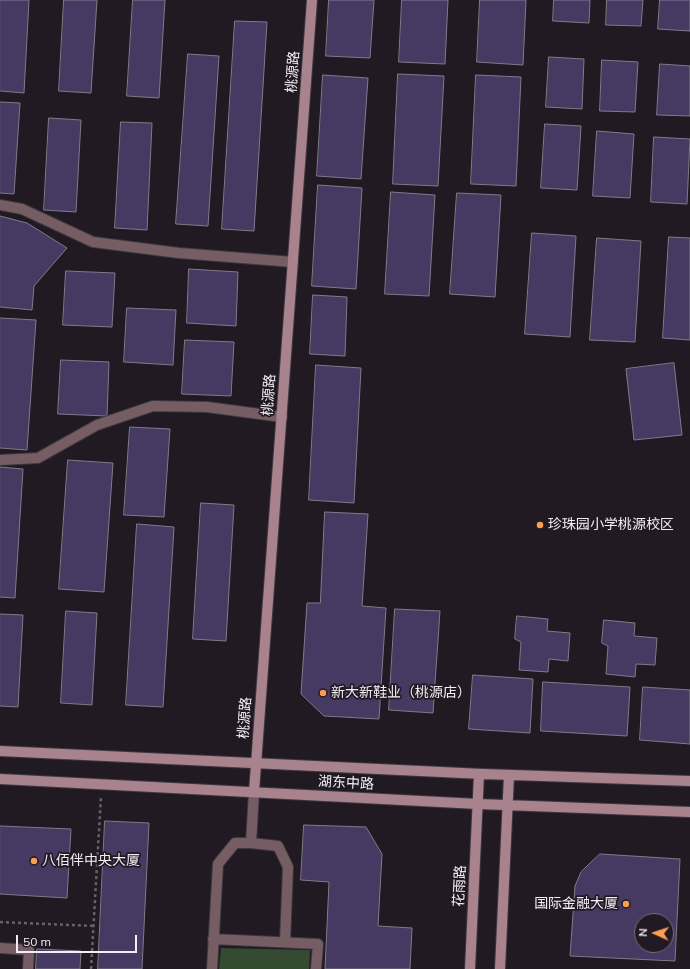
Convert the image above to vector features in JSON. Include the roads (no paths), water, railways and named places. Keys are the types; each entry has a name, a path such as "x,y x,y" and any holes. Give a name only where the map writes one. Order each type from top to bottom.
{"main road":[{"name":"桃源路","path":"254,792 312,0"},
{"name":"湖东中路","path":"0,751 256,762 479,774 690,781"},
{"name":"花雨路","path":"470,969 479,774"},
{"path":"500,969 509,775"},
{"name":"湖东中路","path":"0,779 102,786 254,792 478,804 690,812"}],"street":[{"path":"0,205 22,209 93,242 179,253 293,262"},
{"path":"0,460 38,458 97,425 154,406 207,407 282,417"},
{"path":"251,843 254,792"},
{"path":"212,969 218,864 236,843 278,846 288,867 285,942"},
{"path":"213,939 318,944 316,969"},
{"path":"0,948 29,950 28,969"}],"place":[{"name":"珍珠园小学桃源校区","path":"540,525"},
{"name":"新大新鞋业（桃源店）","path":"323,693"},
{"name":"八佰伴中央大厦","path":"34,861"},
{"name":"国际金融大厦","path":"626,904"}]}
